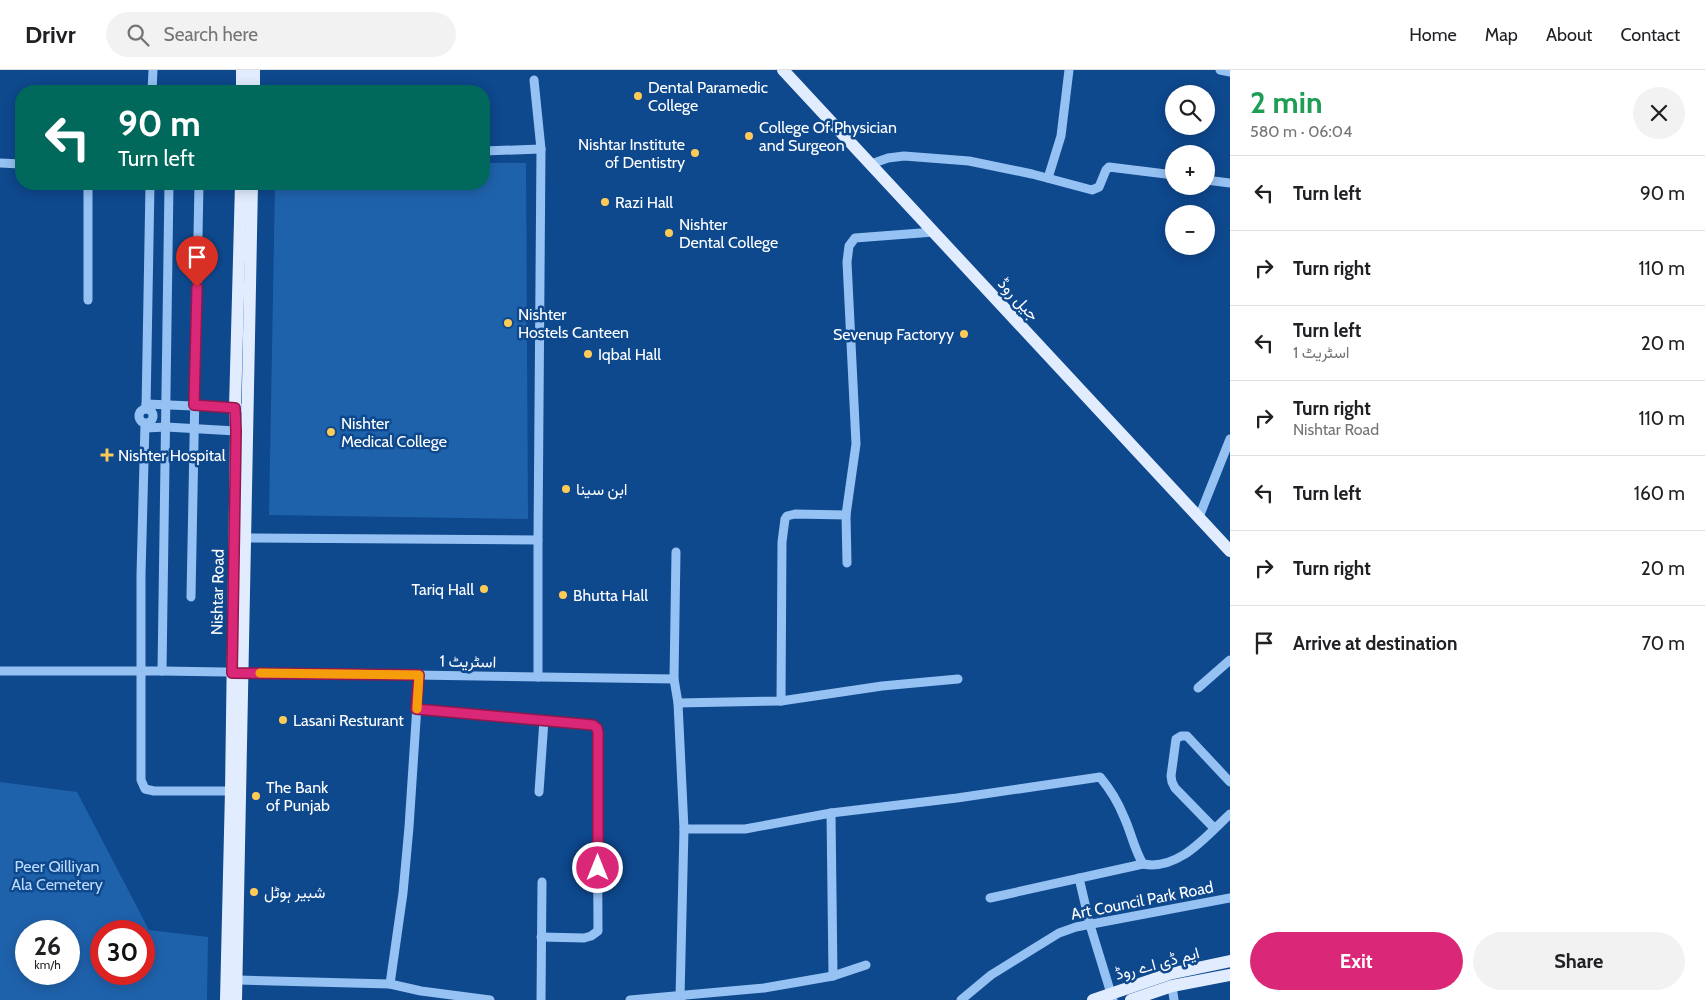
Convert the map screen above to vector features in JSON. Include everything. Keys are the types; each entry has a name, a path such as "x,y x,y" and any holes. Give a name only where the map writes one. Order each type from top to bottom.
{"main road":[{"path":"242,70 242,85"},
{"path":"254,70 254,85"},
{"name":"جیل روڈ","path":"783,70 1230,552"},
{"name":"Nishtar Road","path":"240,538 235,408 241,190"},
{"name":"Nishtar Road","path":"236,1000 238,980 237,673 240,538 248,406 252,190"},
{"name":"Nishtar Road","path":"226,1000 231,791 237,673"},
{"name":"ایم ڈی اے روڈ","path":"1093,1000 1112,996 1169,974 1230,961"},
{"name":"ایم ڈی اے روڈ","path":"1131,1000 1172,986 1230,975"}],"street":[{"path":"152,70 152,85"},
{"path":"1048,178 1061,136 1069,70"},
{"path":"1220,70 1230,72"},
{"path":"534,80 541,149 538,677"},
{"path":"490,151 541,149"},
{"path":"871,164 888,158 904,156 969,161 1048,178 1092,190 1099,187 1109,167 1165,174"},
{"path":"0,163 15,164"},
{"path":"1215,181 1230,183"},
{"path":"88,190 88,300"},
{"path":"150,190 146,407 152,414 152,419 146,426 141,575 141,780 145,789 154,791 231,791"},
{"path":"162,671 169,190"},
{"path":"192,597 194,405 200,190"},
{"path":"847,563 846,515 856,444 847,262 849,246 854,238 934,232"},
{"path":"146,407 194,405 235,408 248,406"},
{"path":"146,426 236,431"},
{"path":"1198,517 1230,439"},
{"path":"780,700 782,542 785,519 795,514 846,515"},
{"path":"240,538 538,540"},
{"path":"676,552 674,679 678,703 684,829 680,998"},
{"path":"1198,688 1230,660"},
{"name":"اسٹریٹ 1","path":"0,671 162,671 674,679"},
{"path":"390,984 403,893 419,675"},
{"path":"678,703 780,700 958,678"},
{"path":"416,709 593,725 597,728 598,930 595,934 584,938 541,937"},
{"path":"539,792 544,720"},
{"path":"1214,828 1175,788 1172,782 1176,739 1181,736 1188,736 1230,782"},
{"path":"684,829 745,829 831,813 957,798 1100,777 1111,791 1124,816 1137,854 1143,864"},
{"path":"831,813 833,976"},
{"path":"990,898 1143,864 1152,866 1174,861 1186,854 1230,814"},
{"path":"1079,878 1090,925 1112,996"},
{"path":"540,1000 542,882"},
{"name":"Art Council Park Road","path":"961,1000 991,975 1059,933 1076,927 1230,898"},
{"path":"630,1000 680,998 764,988 833,976 866,965"},
{"path":"238,980 390,984 421,995 490,1000"},
{"path":"1172,986 1174,1000"}],"green space":[{"path":"490,163 526,163 528,519 269,515 275,190 490,190"},
{"name":"Peer Qilliyan Ala Cemetery","path":"0,782 77,792 144,920 90,920 90,985 155,985 155,931 208,937 207,1000 0,1000"}],"slow traffic":[{"path":"260,673 419,675 417,709"}],"place":[{"name":"Dental Paramedic College","path":"638,96"},
{"name":"College Of Physician and Surgeon","path":"749,136"},
{"name":"Nishtar Institute of Dentistry","path":"695,153"},
{"name":"Razi Hall","path":"605,202"},
{"name":"Nishter Dental College","path":"669,233"},
{"name":"Nishter Hostels Canteen","path":"508,323"},
{"name":"Sevenup Factoryy","path":"964,334"},
{"name":"Iqbal Hall","path":"588,354"},
{"name":"Nishter Medical College","path":"331,432"},
{"name":"Nishter Hospital","path":"107,455"},
{"name":"ابن سینا","path":"566,489"},
{"name":"Tariq Hall","path":"484,589"},
{"name":"Bhutta Hall","path":"563,595"},
{"name":"Lasani Resturant","path":"283,720"},
{"name":"The Bank of Punjab","path":"256,796"},
{"name":"شبیر ہوٹل","path":"254,892"}],"route":[{"path":"197,287 194,405 235,408 232,673 419,675 416,709 595,726 598,733 598,868"}]}
